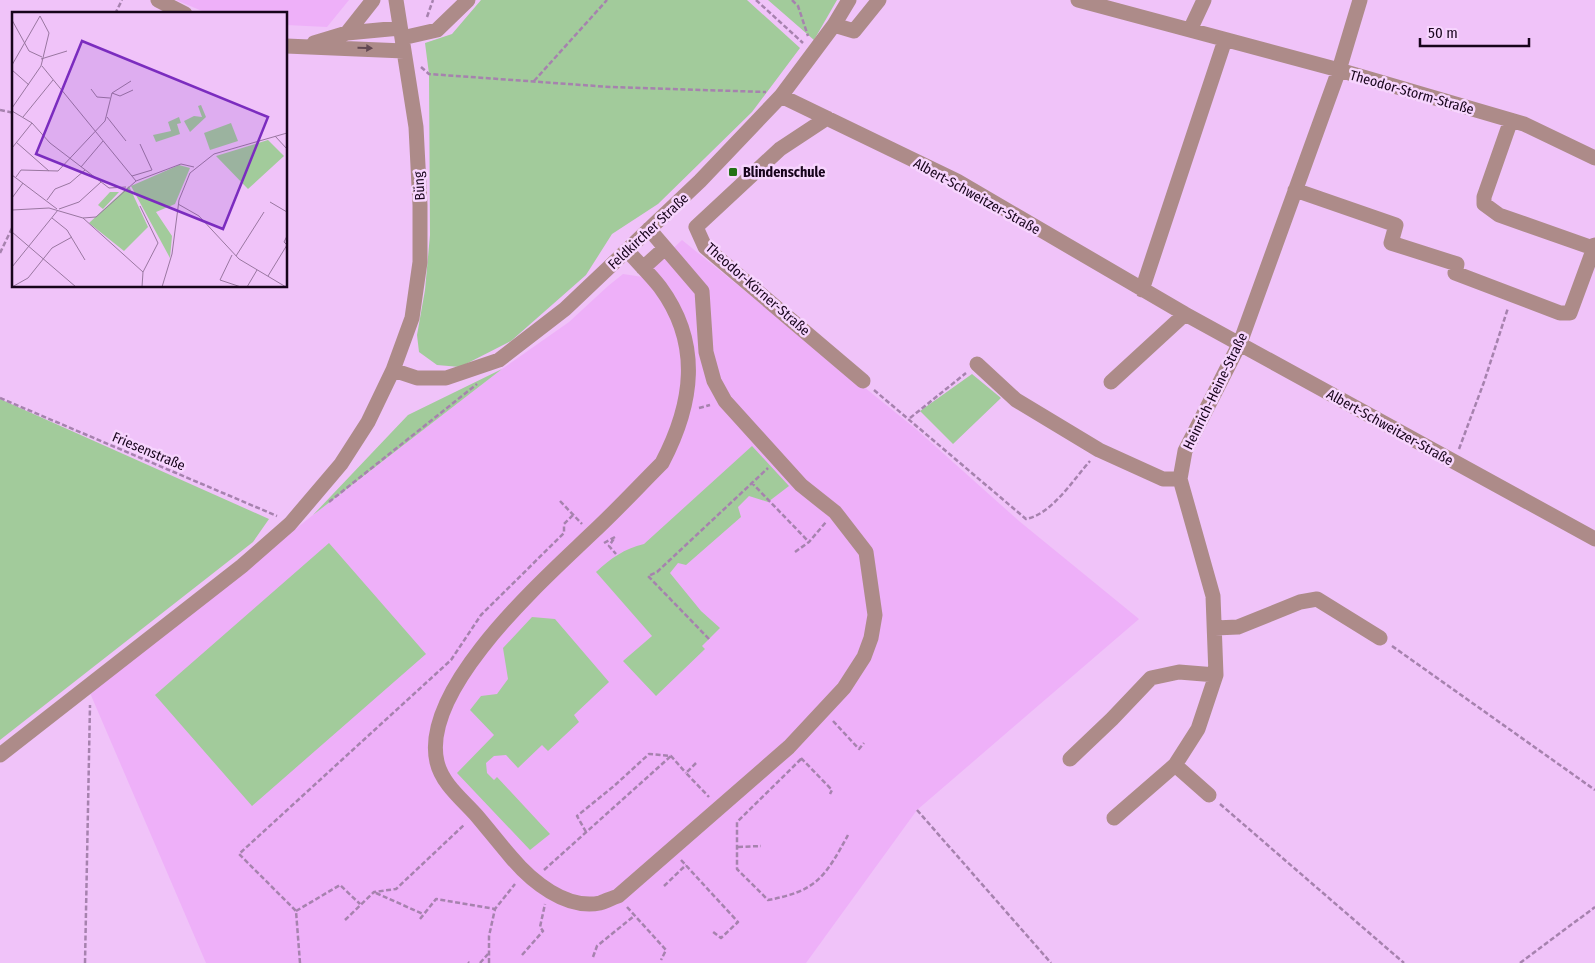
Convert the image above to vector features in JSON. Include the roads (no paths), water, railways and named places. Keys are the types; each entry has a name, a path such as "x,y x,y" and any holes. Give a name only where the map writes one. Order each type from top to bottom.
{"street":[{"path":"158,0 181,12"},
{"path":"347,33 373,0"},
{"name":"Büng","path":"0,755 242,566 290,524 341,464 368,422 393,370 412,318 420,262 420,205 416,127 396,0"},
{"path":"292,47 359,47 437,30 468,0"},
{"name":"Feldkircher Straße","path":"393,370 417,378 446,378 499,360 565,309 700,181 781,96 834,25 849,0"},
{"path":"834,25 854,31 879,0"},
{"name":"Theodor-Storm-Straße","path":"1078,0 1339,70 1511,120 1524,124 1595,158"},
{"path":"1190,30 1204,0"},
{"name":"Heinrich-Heine-Straße","path":"1114,818 1176,765 1198,728 1216,675 1213,596 1180,479 1185,451 1240,343 1339,70 1360,0"},
{"path":"292,47 347,33 402,39"},
{"path":"1142,290 1224,40"},
{"name":"Albert-Schweitzer-Straße","path":"781,96 957,181 1142,290 1595,539"},
{"name":"Theodor-Körner-Straße","path":"827,118 780,149 696,227 706,247 863,380"},
{"path":"1511,120 1484,197 1484,204 1488,209 1499,215 1590,247 1595,245"},
{"path":"1295,190 1396,225 1391,243 1457,264 1456,273 1560,313 1570,313 1595,245"},
{"path":"627,250 664,294 683,332 690,370 675,438 662,463 514,607 468,668 440,718 434,751 441,776 529,876 554,894 578,903 600,903 618,896 789,747 844,688 864,657 872,638 875,615 866,552 835,512 802,485 777,461 724,402 714,381 706,352 702,291 649,229"},
{"path":"643,268 665,248"},
{"path":"1111,382 1185,314"},
{"path":"977,364 1016,400 1099,450 1163,479 1180,479"},
{"path":"1215,628 1238,627 1300,602 1317,599 1380,638"},
{"path":"1070,759 1112,720 1151,678 1179,672 1216,675"},
{"path":"1176,765 1209,795"}],"place":[{"name":"Blindenschule","path":"733,172"}]}
